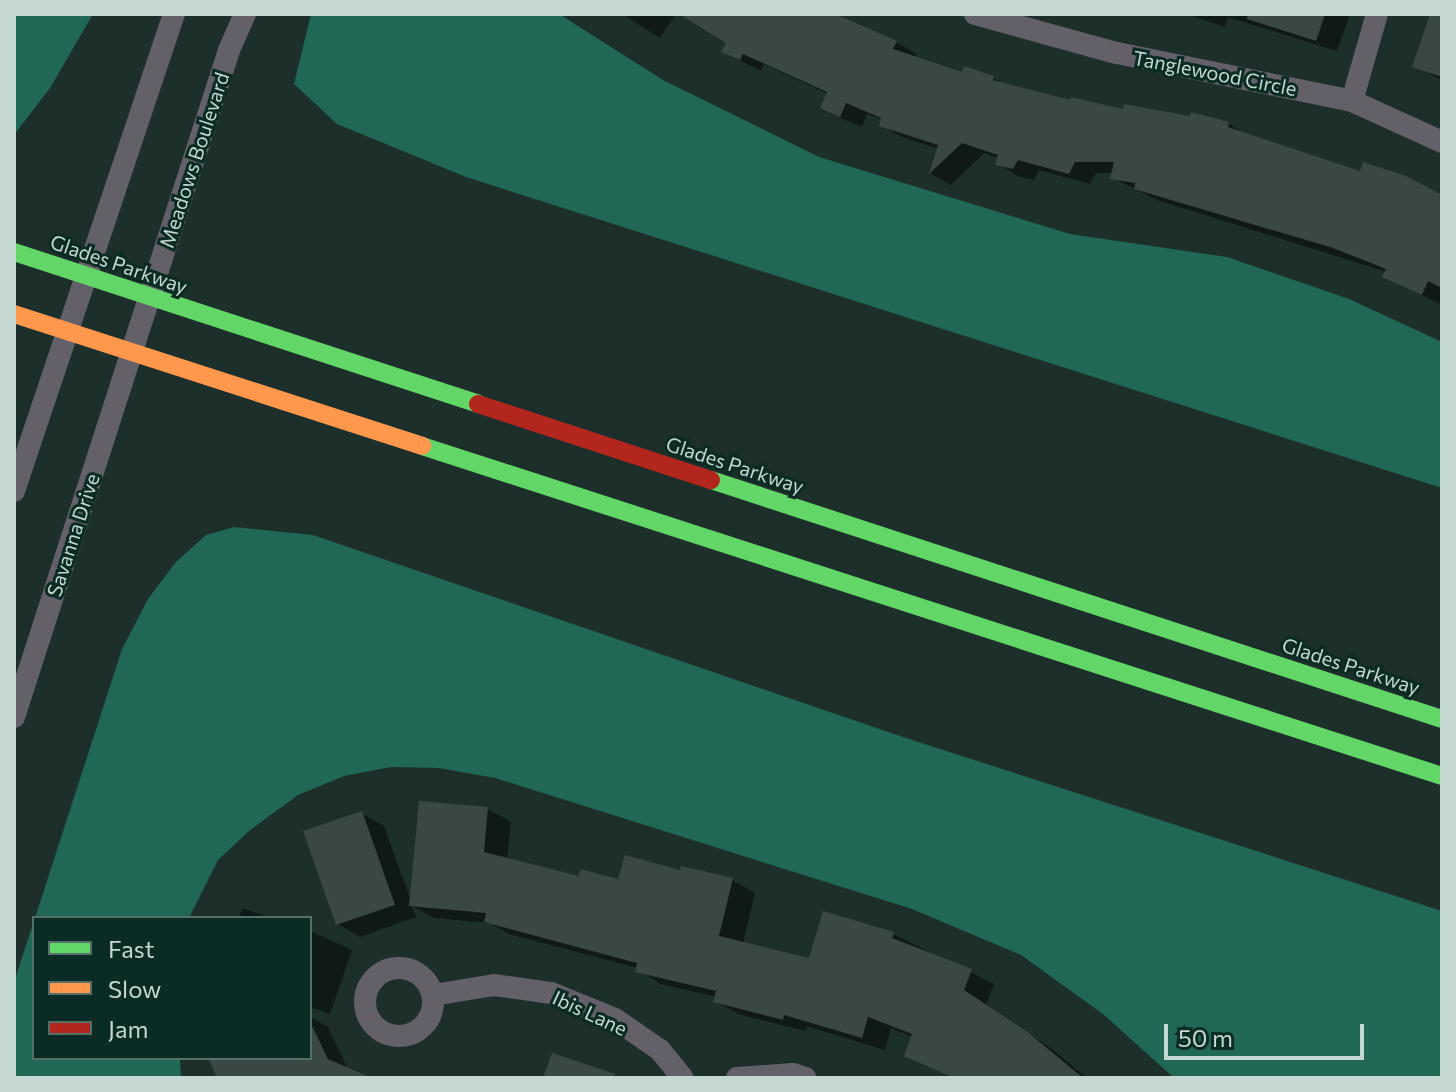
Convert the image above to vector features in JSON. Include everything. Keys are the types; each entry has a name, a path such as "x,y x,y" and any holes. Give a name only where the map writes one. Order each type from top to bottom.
{"main road":[{"name":"Glades Parkway","path":"14,252 1442,719"},
{"path":"14,314 1442,776"}],"street":[{"path":"14,491 174,14"},
{"name":"Meadows Boulevard","path":"132,352 229,50 245,14"},
{"path":"1352,101 1377,14"},
{"name":"Tanglewood Circle","path":"981,15 1117,53 1352,101 1442,142"},
{"name":"Savanna Drive","path":"14,717 132,352"},
{"name":"Ibis Lane","path":"433,995 494,985 551,993 615,1019 660,1050 683,1078"},
{"path":"737,1078 793,1074 805,1078"}],"shaded area":[{"path":"14,14 93,14 50,88 14,135"},
{"path":"311,14 559,14 663,80 819,157 1070,234 1227,257 1349,299 1442,342 1442,488 466,177 337,124 294,84"},
{"path":"234,527 313,535 903,737 1442,911 1442,1078 1174,1078 1103,1014 1021,955 912,909 495,778 439,768 391,767 344,776 298,795 249,831 218,860 190,916 36,916 122,649 148,599 176,562 206,535"},
{"path":"32,927 32,1060 180,1060 181,1078 14,1078 14,982"}],"building":[{"path":"679,14 835,14 897,41 893,49 962,72 964,66 994,76 993,80 1071,100 1071,97 1123,109 1124,104 1190,116 1191,112 1229,122 1228,127 1360,171 1363,162 1406,176 1442,195 1442,288 1428,281 1422,295 1382,277 1386,269 1333,248 1134,189 1135,183 1110,179 1114,162 1075,162 1069,174 1018,160 1013,169 995,165 998,155 962,143 929,174 938,145 879,126 881,118 846,103 840,117 820,108 827,92 743,54 740,60 721,52 726,43"},
{"path":"1248,14 1325,14 1316,41 1247,19"},
{"path":"1430,14 1442,14 1442,77 1412,67"},
{"path":"419,801 488,807 484,852 579,876 580,869 618,879 625,855 680,870 681,866 733,878 719,936 809,958 823,911 894,932 892,938 972,969 964,990 1029,1033 1083,1078 954,1078 904,1056 912,1034 868,1017 862,1038 784,1015 783,1020 713,1002 716,991 635,972 637,963 484,922 486,913 409,906"},
{"path":"362,811 395,905 336,925 303,831"},
{"path":"312,1026 328,1059 372,1078 217,1078 209,1060 312,1060"},
{"path":"552,1053 615,1074 614,1078 543,1078"}],"traffic: fast":[{"path":"14,252 478,404"},
{"path":"422,446 1442,776"},
{"path":"711,480 1442,719"}],"traffic: slow":[{"path":"14,314 422,446"}],"traffic: jam":[{"path":"478,404 711,480"}]}
